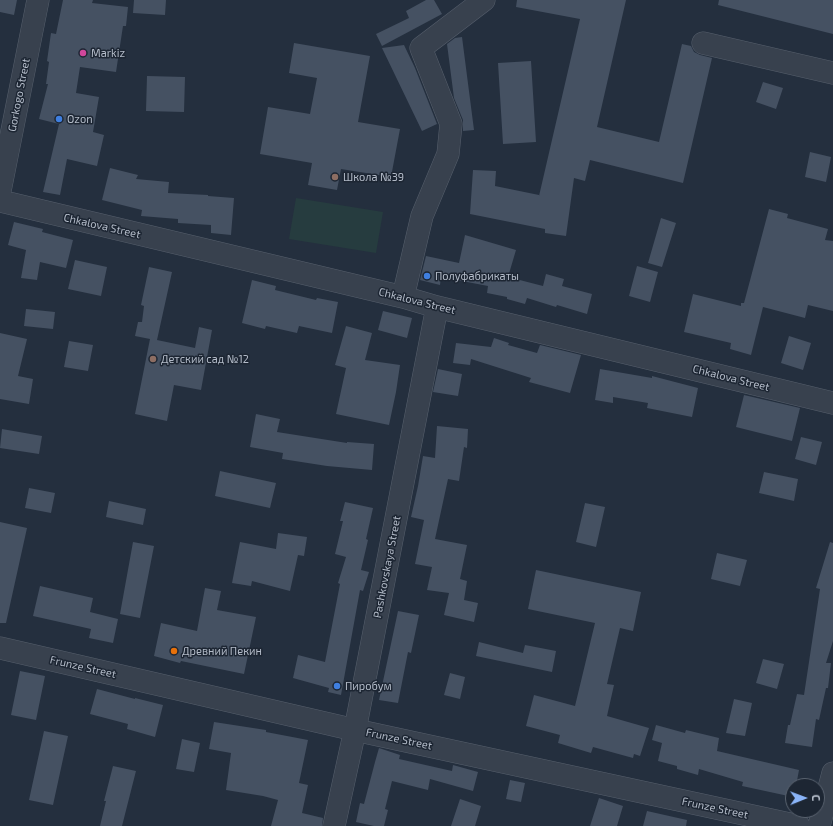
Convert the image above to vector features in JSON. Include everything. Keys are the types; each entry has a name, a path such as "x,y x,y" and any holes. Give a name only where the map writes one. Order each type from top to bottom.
{"street":[{"name":"Gorkogo Street","path":"0,191 38,0"},
{"path":"403,297 422,216 448,154 451,124 421,48 484,0"},
{"path":"703,43 833,73"},
{"name":"Chkalova Street","path":"0,201 403,297 437,307 833,403"},
{"name":"Pashkovskaya Street","path":"334,826 355,730 437,307"},
{"name":"Frunze Street","path":"0,648 355,730 798,826"},
{"path":"819,826 833,773"}],"green space":[{"path":"296,198 383,212 376,253 289,239"}],"building":[{"path":"0,0 17,0 14,15 0,12"},
{"path":"63,0 93,0 92,3 128,7 126,26 123,26 116,72 80,67 76,93 99,97 93,132 104,135 97,166 67,159 60,195 43,192 59,124 39,119 48,84 46,84 49,62 47,61 51,33 56,34"},
{"path":"134,0 166,0 165,15 133,13"},
{"path":"426,0 434,0 442,14 382,46 376,34 409,18 406,11"},
{"path":"517,0 626,0 597,127 659,142 682,44 691,46 694,52 700,55 712,58 683,183 590,160 585,181 574,178 566,236 545,233 545,229 470,214 473,170 496,171 495,186 539,196 580,19 516,7"},
{"path":"719,0 833,0 833,34 718,5"},
{"path":"462,37 474,130 463,131 463,120 454,98 447,44 455,38"},
{"path":"294,43 370,56 358,122 400,129 391,177 341,169 337,190 308,185 312,163 260,154 268,107 310,114 317,78 289,73"},
{"path":"404,45 415,68 437,124 422,131 382,48"},
{"path":"531,61 536,142 503,144 498,63"},
{"path":"147,76 185,77 184,112 146,111"},
{"path":"763,82 783,88 776,109 756,102"},
{"path":"810,152 831,157 826,182 805,177"},
{"path":"110,168 138,175 136,179 169,182 168,193 234,198 231,235 211,233 211,225 178,223 178,219 141,216 142,210 102,200"},
{"path":"769,209 788,214 787,218 828,229 825,240 833,241 833,311 808,305 805,318 763,307 751,355 730,349 731,343 684,332 693,294 741,306 741,303 744,303"},
{"path":"661,218 676,223 662,267 648,263"},
{"path":"14,222 43,229 42,232 73,240 66,268 40,262 37,280 21,278 26,250 8,245"},
{"path":"465,235 516,250 508,277 543,286 546,274 564,279 562,286 592,294 587,314 557,305 556,307 527,298 525,304 507,299 507,297 487,293 488,286 441,277 440,285 420,280 426,256 459,263"},
{"path":"75,260 107,267 101,296 68,289"},
{"path":"637,266 658,272 650,302 629,296"},
{"path":"149,267 172,272 157,340 195,348 199,327 212,330 201,390 174,385 167,421 135,414 150,339 135,336 138,322 142,322 144,306 141,305"},
{"path":"252,280 276,286 275,290 316,300 317,298 338,302 332,333 299,326 297,333 266,326 265,329 242,323"},
{"path":"26,309 55,312 53,329 24,326"},
{"path":"383,311 412,318 407,338 378,330"},
{"path":"346,326 372,333 365,360 400,365 389,425 336,414 346,368 335,365"},
{"path":"0,333 27,339 18,376 33,379 29,404 0,399"},
{"path":"789,336 811,343 803,370 781,363"},
{"path":"494,338 509,343 508,345 537,353 540,345 581,355 570,393 529,382 531,378 471,359 470,365 453,363 456,343 491,347"},
{"path":"69,341 93,345 88,371 64,367"},
{"path":"438,369 462,374 458,396 433,392"},
{"path":"600,369 652,378 652,376 698,388 692,417 647,408 648,403 613,397 613,403 595,400"},
{"path":"744,395 800,408 792,441 736,427"},
{"path":"256,414 280,419 277,432 347,443 374,444 372,470 327,466 282,459 283,453 250,447"},
{"path":"437,426 468,429 467,448 464,447 459,481 448,479 435,539 467,545 460,579 467,581 464,600 478,603 474,622 444,615 449,593 427,590 432,567 415,564 424,520 411,517 423,456 435,458"},
{"path":"2,429 42,436 39,454 0,448"},
{"path":"801,437 822,442 816,465 795,459"},
{"path":"220,471 276,483 270,508 215,496"},
{"path":"764,472 798,479 794,501 759,493"},
{"path":"29,488 55,493 51,513 25,508"},
{"path":"109,501 146,509 143,525 106,517"},
{"path":"345,502 373,508 361,570 369,572 363,591 360,590 341,695 328,692 329,688 293,678 298,655 325,662 340,584 338,583 346,557 335,554 343,521 340,521"},
{"path":"585,503 605,507 596,547 576,542"},
{"path":"0,522 27,528 6,623 0,623"},
{"path":"278,533 307,537 304,556 298,555 290,591 252,581 251,586 232,583 240,542 276,549"},
{"path":"133,542 154,546 140,618 120,614"},
{"path":"830,542 833,543 833,641 826,663 831,663 828,688 826,688 819,720 816,719 812,747 785,743 788,725 790,725 797,694 804,695 820,589 816,588"},
{"path":"717,553 747,560 740,586 711,579"},
{"path":"536,570 641,592 633,631 620,628 607,684 614,685 607,716 649,728 640,756 634,754 633,758 593,747 591,753 558,743 560,735 526,726 534,695 575,706 595,623 528,609"},
{"path":"40,586 93,598 90,612 118,619 113,643 89,638 91,629 33,616"},
{"path":"205,588 221,591 217,610 256,617 244,674 181,661 180,663 154,656 161,623 197,631"},
{"path":"398,611 419,615 411,653 408,652 398,703 379,700"},
{"path":"479,642 523,653 525,645 556,651 552,672 476,656"},
{"path":"763,659 784,664 777,689 756,683"},
{"path":"20,671 45,676 36,720 11,715"},
{"path":"450,673 465,677 460,699 444,695"},
{"path":"97,689 163,705 155,737 127,729 128,724 90,714"},
{"path":"734,699 752,703 745,736 726,733"},
{"path":"214,722 266,730 266,732 308,740 299,783 308,785 302,813 323,818 322,826 271,826 278,800 226,790 231,753 209,749"},
{"path":"656,725 685,733 686,730 719,738 717,751 799,770 798,778 785,778 785,795 742,786 743,782 699,769 698,775 677,769 677,766 658,761 662,743 652,740"},
{"path":"44,731 68,736 53,805 29,800"},
{"path":"182,739 200,743 194,772 176,769"},
{"path":"379,748 400,755 399,759 452,771 453,765 478,772 473,791 430,779 428,790 392,781 385,809 388,810 384,826 374,826 356,822 360,803 364,804"},
{"path":"113,766 136,771 122,826 100,826 106,801 104,801"},
{"path":"510,780 525,783 521,802 506,799"},
{"path":"599,798 623,806 617,826 590,826"},
{"path":"460,799 481,806 475,826 451,826"},
{"path":"647,811 687,820 686,826 643,826"}],"place":[{"name":"Markiz","path":"83,53"},
{"name":"Ozon","path":"59,119"},
{"name":"Школа №39","path":"335,177"},
{"name":"Полуфабрикаты","path":"427,276"},
{"name":"Детский сад №12","path":"153,359"},
{"name":"Древний Пекин","path":"174,651"},
{"name":"Пиробум","path":"337,686"}]}
